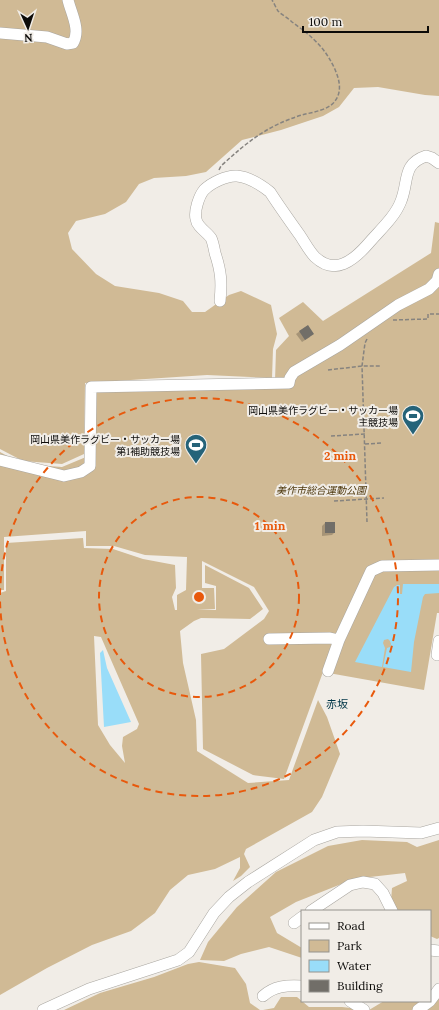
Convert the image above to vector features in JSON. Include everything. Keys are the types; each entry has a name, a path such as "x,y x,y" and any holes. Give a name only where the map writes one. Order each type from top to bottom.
{"street":[{"path":"0,33 47,37 67,44 73,42 76,38 76,29 68,0"},
{"path":"220,300 222,284 221,270 211,238 196,219 196,212 199,200 204,190 220,180 227,176 237,176 259,184 270,192 315,256 326,264 337,265 347,263 357,257 396,212 402,199 411,164 418,158 426,156 432,158 439,164"},
{"path":"0,460 64,476 81,472 90,466 90,388 289,383 294,372 340,345 398,305 429,289 437,281 439,274"},
{"path":"328,671 338,640 371,571 382,566 439,565"},
{"path":"269,639 330,638 338,640"},
{"path":"437,655 439,641"},
{"path":"43,1010 89,989 178,960 189,952 214,913 229,897 248,882 314,840 337,832 362,831 421,833 439,828"},
{"path":"312,910 350,885 363,882 375,884 383,893 392,910"},
{"path":"263,996 270,990 282,986 301,986"},
{"path":"431,1000 439,989"},
{"path":"352,1002 364,1010"},
{"path":"418,1010 429,1002"}],"path":[{"path":"224,162 264,131 291,118 325,108 335,101 339,92 338,78 329,58 321,47 311,36 278,11 272,0"},
{"path":"389,320 428,319 428,314 439,314"},
{"path":"367,522 362,366 365,343 368,337"},
{"path":"328,370 362,366 380,366"},
{"path":"365,424 382,423"},
{"path":"331,436 365,434"},
{"path":"365,444 383,443"},
{"path":"334,501 384,498"}],"green space":[{"path":"0,0 439,0 439,96 378,87 354,88 339,107 323,116 281,130 242,140 206,172 186,176 154,178 139,184 126,202 105,214 76,221 68,233 72,249 96,274 115,286 159,293 183,301 192,312 205,312 229,295 241,291 271,305 277,334 273,349 272,378 207,375 85,383 84,454 62,464 23,461 0,449"},
{"name":"美作市総合運動公園","path":"435,222 439,223 439,613 437,613 424,690 323,672 284,779 253,775 203,749 201,654 224,649 264,619 269,611 254,587 202,561 202,588 214,588 215,609 197,610 216,610 216,586 205,583 205,565 249,588 263,609 250,619 201,618 180,631 183,663 196,720 197,751 248,783 289,780 318,700 327,717 340,754 322,797 312,812 246,849 244,854 250,867 241,876 233,881 240,868 240,857 215,869 188,875 170,890 155,913 131,931 92,945 47,968 0,995 0,593 6,591 6,543 83,538 84,548 113,549 143,559 175,565 176,588 172,597 175,610 177,610 177,595 186,590 187,557 145,555 114,546 86,546 86,531 4,537 4,590 0,590 0,452 22,464 62,467 86,457 87,385 275,381 276,350 289,336 279,318 303,302 323,321 431,253","holes":["94,636 101,637 139,724 137,729 123,737 122,746 125,763 110,745 98,725"]},
{"path":"362,840 407,842 417,847 439,840 439,938 437,939 431,936 431,910 397,910 391,901 392,888 407,881 405,873 361,878 344,883 296,902 270,917 277,933 301,947 301,958 269,947 241,954 224,961 200,960 208,942 237,907 276,872 328,846"},
{"path":"199,962 235,968 246,984 250,1003 260,1010 64,1010 100,993 154,977 188,964"},
{"path":"431,992 436,994 439,992 439,1010 369,1010 382,1002 431,1002"},
{"path":"281,997 297,997 301,1002 309,1007 342,1007 369,1010 263,1010 274,1008"}],"water":[{"path":"403,584 439,584 439,593 425,594 423,597 414,642 411,672 383,667 387,648 390,647 391,644 388,639 384,640 383,643 385,648 382,667 355,662 394,587 400,585 400,594 402,594"},
{"path":"103,650 107,668 131,722 104,727 100,653"}],"building":[{"path":"308,325 314,334 305,340 299,331"},
{"path":"325,522 335,522 335,533 325,533"}],"place":[{"name":"岡山県美作ラグビー・サッカー場 主競技場","path":"413,436"},
{"name":"岡山県美作ラグビー・サッカー場 第1補助競技場","path":"196,464"}],"district":[{"name":"赤坂","path":"337,704"}]}
